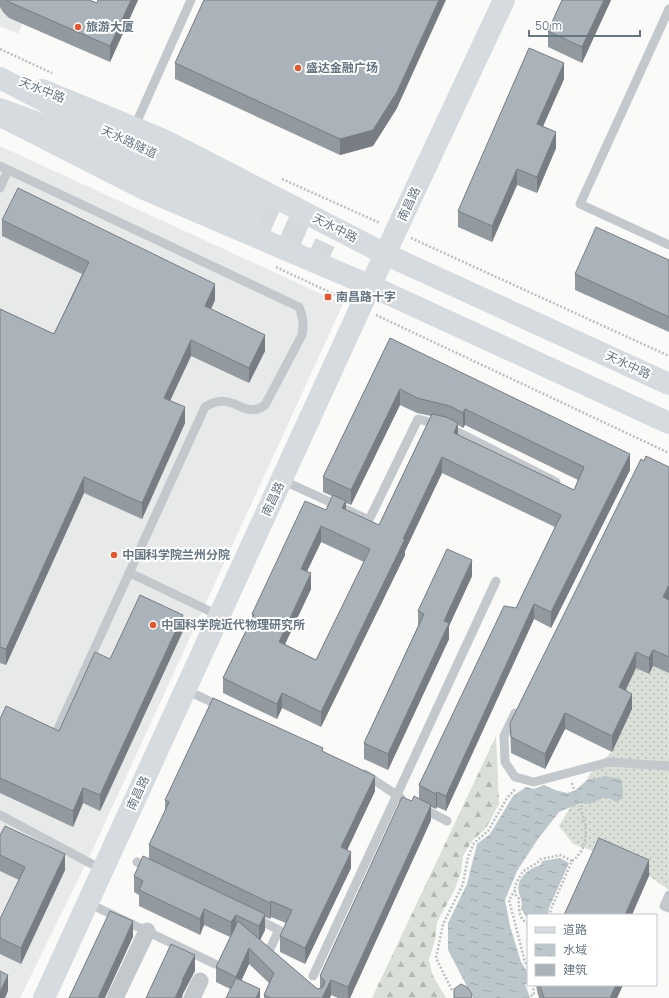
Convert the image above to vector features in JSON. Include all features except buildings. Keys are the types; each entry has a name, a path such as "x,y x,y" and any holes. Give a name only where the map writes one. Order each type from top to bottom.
{"main road":[{"name":"南昌路","path":"44,998 385,254 504,0"},
{"name":"天水中路","path":"0,73 166,141 385,254 669,384"},
{"name":"天水路隧道","path":"0,78 255,212 74,136 0,109"},
{"path":"0,116 144,189 371,286 669,423"}],"street":[{"path":"115,998 147,931"},
{"path":"192,998 200,981"}],"lane":[{"path":"134,128 191,0"},
{"path":"669,9 580,204 669,246"},
{"path":"0,188 4,168 299,306 303,316 304,325 302,335 265,405 260,408 250,410 233,402 218,401 205,407 56,733"},
{"path":"282,480 369,520 418,418 448,427 556,482"},
{"path":"130,573 220,616"},
{"path":"313,976 496,581"},
{"path":"186,690 228,710"},
{"path":"518,708 504,736 505,762 515,777 534,782 609,762 669,766"},
{"path":"357,771 371,777 396,796 447,821"},
{"path":"0,815 103,870"},
{"path":"137,862 158,872"},
{"path":"669,895 664,906 669,908"},
{"path":"88,903 215,964"},
{"path":"244,913 279,930 268,953 280,963"}],"path":[{"path":"0,49 56,75"},
{"path":"275,176 669,356"},
{"path":"269,264 669,453"},
{"path":"452,990 436,958 443,924 463,884 468,857 474,843 488,831 507,798 524,779"},
{"path":"550,914 572,861 583,851 586,839 584,816 579,807 572,783"},
{"path":"527,964 509,900 515,889 517,880 521,874 537,863 541,858 561,855 572,861"},
{"path":"515,889 515,894 519,899 518,911 520,917 527,924"},
{"path":"523,998 534,996 533,986"}],"shaded area":[{"path":"0,0 33,0 18,34 0,26"},
{"name":"中国科学院兰州分院","path":"0,146 343,304 93,849 20,998 0,998"}],"green space":[{"path":"656,660 669,673 669,890 649,876 599,853 573,844 559,826 592,771 612,752 632,710 619,703 636,668 649,674"},
{"path":"496,736 499,804 486,828 472,841 463,856 461,872 454,891 437,922 435,940 429,960 432,974 446,998 372,998"}],"water":[{"path":"605,776 621,779 623,798 616,802 609,798 603,798 590,804 580,803 559,812 538,839 517,871 505,900 510,926 521,962 527,971 527,983 525,984 530,998 473,998 448,950 448,923 467,884 477,844 490,834 513,796 526,787 534,789 544,785 567,793 576,790 587,780"},
{"path":"560,858 569,863 549,908 548,914 527,914 527,918 521,909 522,902 518,888 519,883 528,871 541,865 542,861"}],"tunnel":[{"path":"259,203 313,228"},
{"path":"251,221 330,257"}],"place":[{"name":"旅游大厦","path":"78,27"},
{"name":"盛达金融广场","path":"298,68"},
{"name":"南昌路十字","path":"328,297"},
{"name":"中国科学院兰州分院","path":"114,555"},
{"name":"中国科学院近代物理研究所","path":"153,625"}]}
